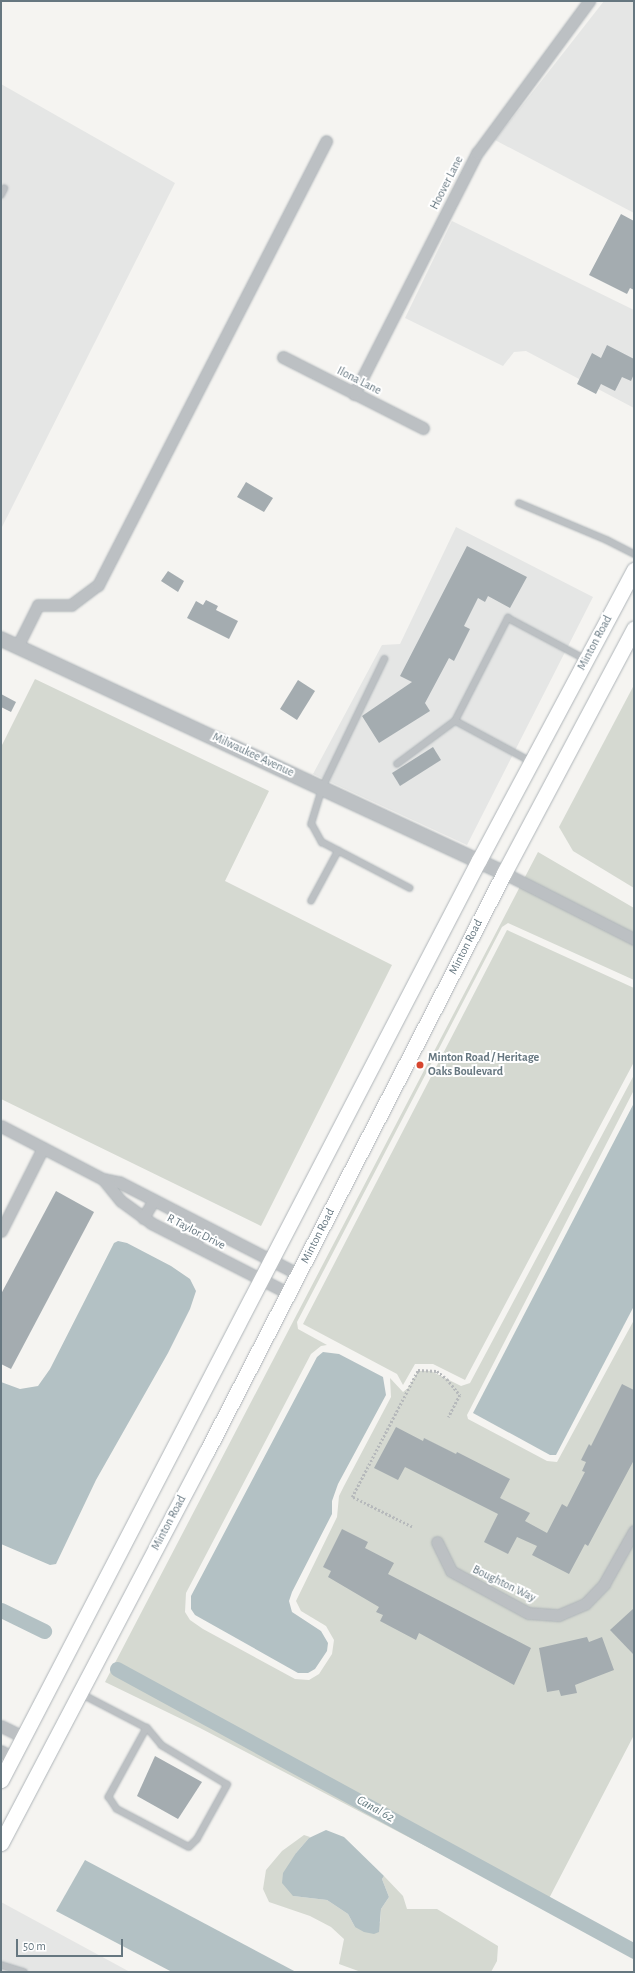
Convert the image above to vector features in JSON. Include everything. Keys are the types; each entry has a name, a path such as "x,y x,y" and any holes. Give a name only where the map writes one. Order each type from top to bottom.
{"main road":[{"name":"Minton Road","path":"1,1780 7,1755 24,1737 479,860 634,570"},
{"name":"Minton Road","path":"1,1843 288,1294 504,873 633,633"}],"street":[{"name":"Hoover Lane","path":"354,394 477,153 589,1"},
{"path":"17,647 38,605 71,605 98,585 326,141"},
{"name":"Ilona Lane","path":"283,357 423,428"},
{"name":"Milwaukee Avenue","path":"1,639 323,787 504,873"},
{"path":"504,873 634,939"},
{"name":"R Taylor Drive","path":"1,1126 103,1179 119,1182 298,1274"},
{"path":"1,1231 43,1148"},
{"name":"R Taylor Drive","path":"103,1179 121,1201 143,1218 288,1294"},
{"path":"143,1218 154,1200"},
{"path":"194,1245 204,1226"},
{"name":"Boughton Way","path":"437,1542 451,1571 528,1613 559,1616 585,1604 604,1584 634,1531"},
{"path":"1,1726 24,1737"}],"lane":[{"path":"520,504 607,540 634,554"},
{"path":"397,764 455,721 508,618 586,660"},
{"path":"385,659 323,787 312,824 322,842 410,888"},
{"path":"455,721 532,762"},
{"path":"311,901 338,851"},
{"path":"80,1693 147,1728 162,1746 227,1785 197,1839 189,1847 116,1810 109,1798 147,1728"},
{"path":"1,1965 24,1972"}],"path":[{"path":"412,1527 352,1496 418,1370 437,1371 447,1379 460,1395 449,1417"}],"shaded area":[{"path":"604,1 634,2 634,213 495,140"},
{"path":"1,84 175,183 1,529"},
{"path":"452,221 634,310 634,408 526,351 514,352 503,366 405,318"},
{"path":"456,527 593,597 467,845 313,774 382,645 400,644"},
{"path":"35,679 269,791 225,881 392,965 261,1226 1,1099 1,747"},
{"path":"634,685 634,888 573,851 559,827"},
{"path":"538,852 634,908 634,980 508,923 502,927 297,1322 298,1329 327,1345 321,1346 311,1354 186,1593 185,1612 190,1620 203,1629 295,1679 309,1680 319,1674 332,1654 334,1640 326,1626 301,1611 296,1601 337,1517 339,1496 391,1397 390,1378 403,1392 408,1388 418,1371 431,1371 461,1386 470,1383 634,1075 634,1090 467,1415 468,1419 547,1461 557,1462 634,1320 634,1735 544,1908 200,1728 105,1682"},
{"path":"507,930 634,988 634,1062 465,1380 433,1364 415,1364 403,1385 397,1374 303,1324"},
{"path":"634,1103 634,1306 556,1455 550,1455 473,1413"},
{"path":"118,1241 127,1243 171,1266 190,1279 196,1291 190,1309 168,1353 96,1480 56,1564 50,1565 1,1544 1,1382 20,1389 38,1386 50,1369 114,1243"},
{"path":"323,1352 339,1354 383,1377 386,1395 338,1484 332,1501 332,1514 292,1592 289,1601 292,1612 321,1631 328,1643 327,1651 315,1669 308,1673 298,1673 195,1615 191,1609 191,1596 317,1357"},
{"path":"326,1830 344,1837 384,1876 382,1879 389,1897 381,1909 379,1932 374,1934 364,1932 355,1927 348,1914 327,1900 293,1896 282,1883 283,1873 296,1853 309,1838"},
{"path":"304,1835 310,1837 296,1853 293,1896 327,1900 348,1914 355,1927 380,1923 381,1909 389,1897 382,1879 384,1876 403,1896 407,1909 437,1909 498,1946 497,1961 491,1972 361,1972 339,1964 344,1939 331,1927 310,1916 269,1902 263,1889 266,1870 282,1851"},
{"path":"85,1860 296,1972 172,1972 56,1911"},
{"path":"1,1902 130,1972 1,1972"}],"building":[{"path":"621,214 634,221 634,290 630,288 627,294 589,275"},
{"path":"607,345 634,359 634,374 631,381 622,377 615,391 601,384 596,394 577,384 592,353 601,358"},
{"path":"246,482 273,498 264,512 237,497"},
{"path":"467,546 527,577 510,608 488,596 485,602 478,598 464,626 470,629 454,661 449,658 425,703 430,711 379,743 362,716 412,682 400,676"},
{"path":"168,571 184,581 178,592 161,581"},
{"path":"206,600 218,606 216,610 238,621 229,639 187,618 196,601 203,605"},
{"path":"298,680 315,691 297,720 280,709"},
{"path":"1,694 16,702 11,712 1,707"},
{"path":"433,747 441,760 400,786 392,773"},
{"path":"56,1191 94,1212 11,1369 1,1364 1,1294"},
{"path":"622,1384 634,1390 634,1460 588,1546 585,1544 569,1574 532,1555 537,1546 517,1537 508,1554 484,1542 498,1514 405,1467 398,1480 374,1468 396,1427 423,1441 424,1438 456,1454 457,1452 510,1479 500,1498 530,1513 525,1521 547,1533 562,1504 567,1507 585,1472 582,1471 586,1462 581,1460 589,1444 591,1446"},
{"path":"342,1529 368,1542 365,1548 394,1563 388,1574 531,1648 514,1685 419,1633 416,1640 380,1621 383,1615 376,1612 379,1607 328,1577 331,1571 323,1567"},
{"path":"634,1608 634,1655 610,1630"},
{"path":"587,1637 589,1642 602,1637 614,1670 575,1685 577,1693 561,1696 559,1690 547,1692 539,1648"},
{"path":"155,1756 202,1782 178,1819 137,1796"}],"waterway":[{"name":"Canal 62","path":"1,1610 44,1631"},
{"name":"Canal 62","path":"117,1669 634,1951"}],"place":[{"name":"Minton Road / Heritage Oaks Boulevard","path":"420,1065"}]}
